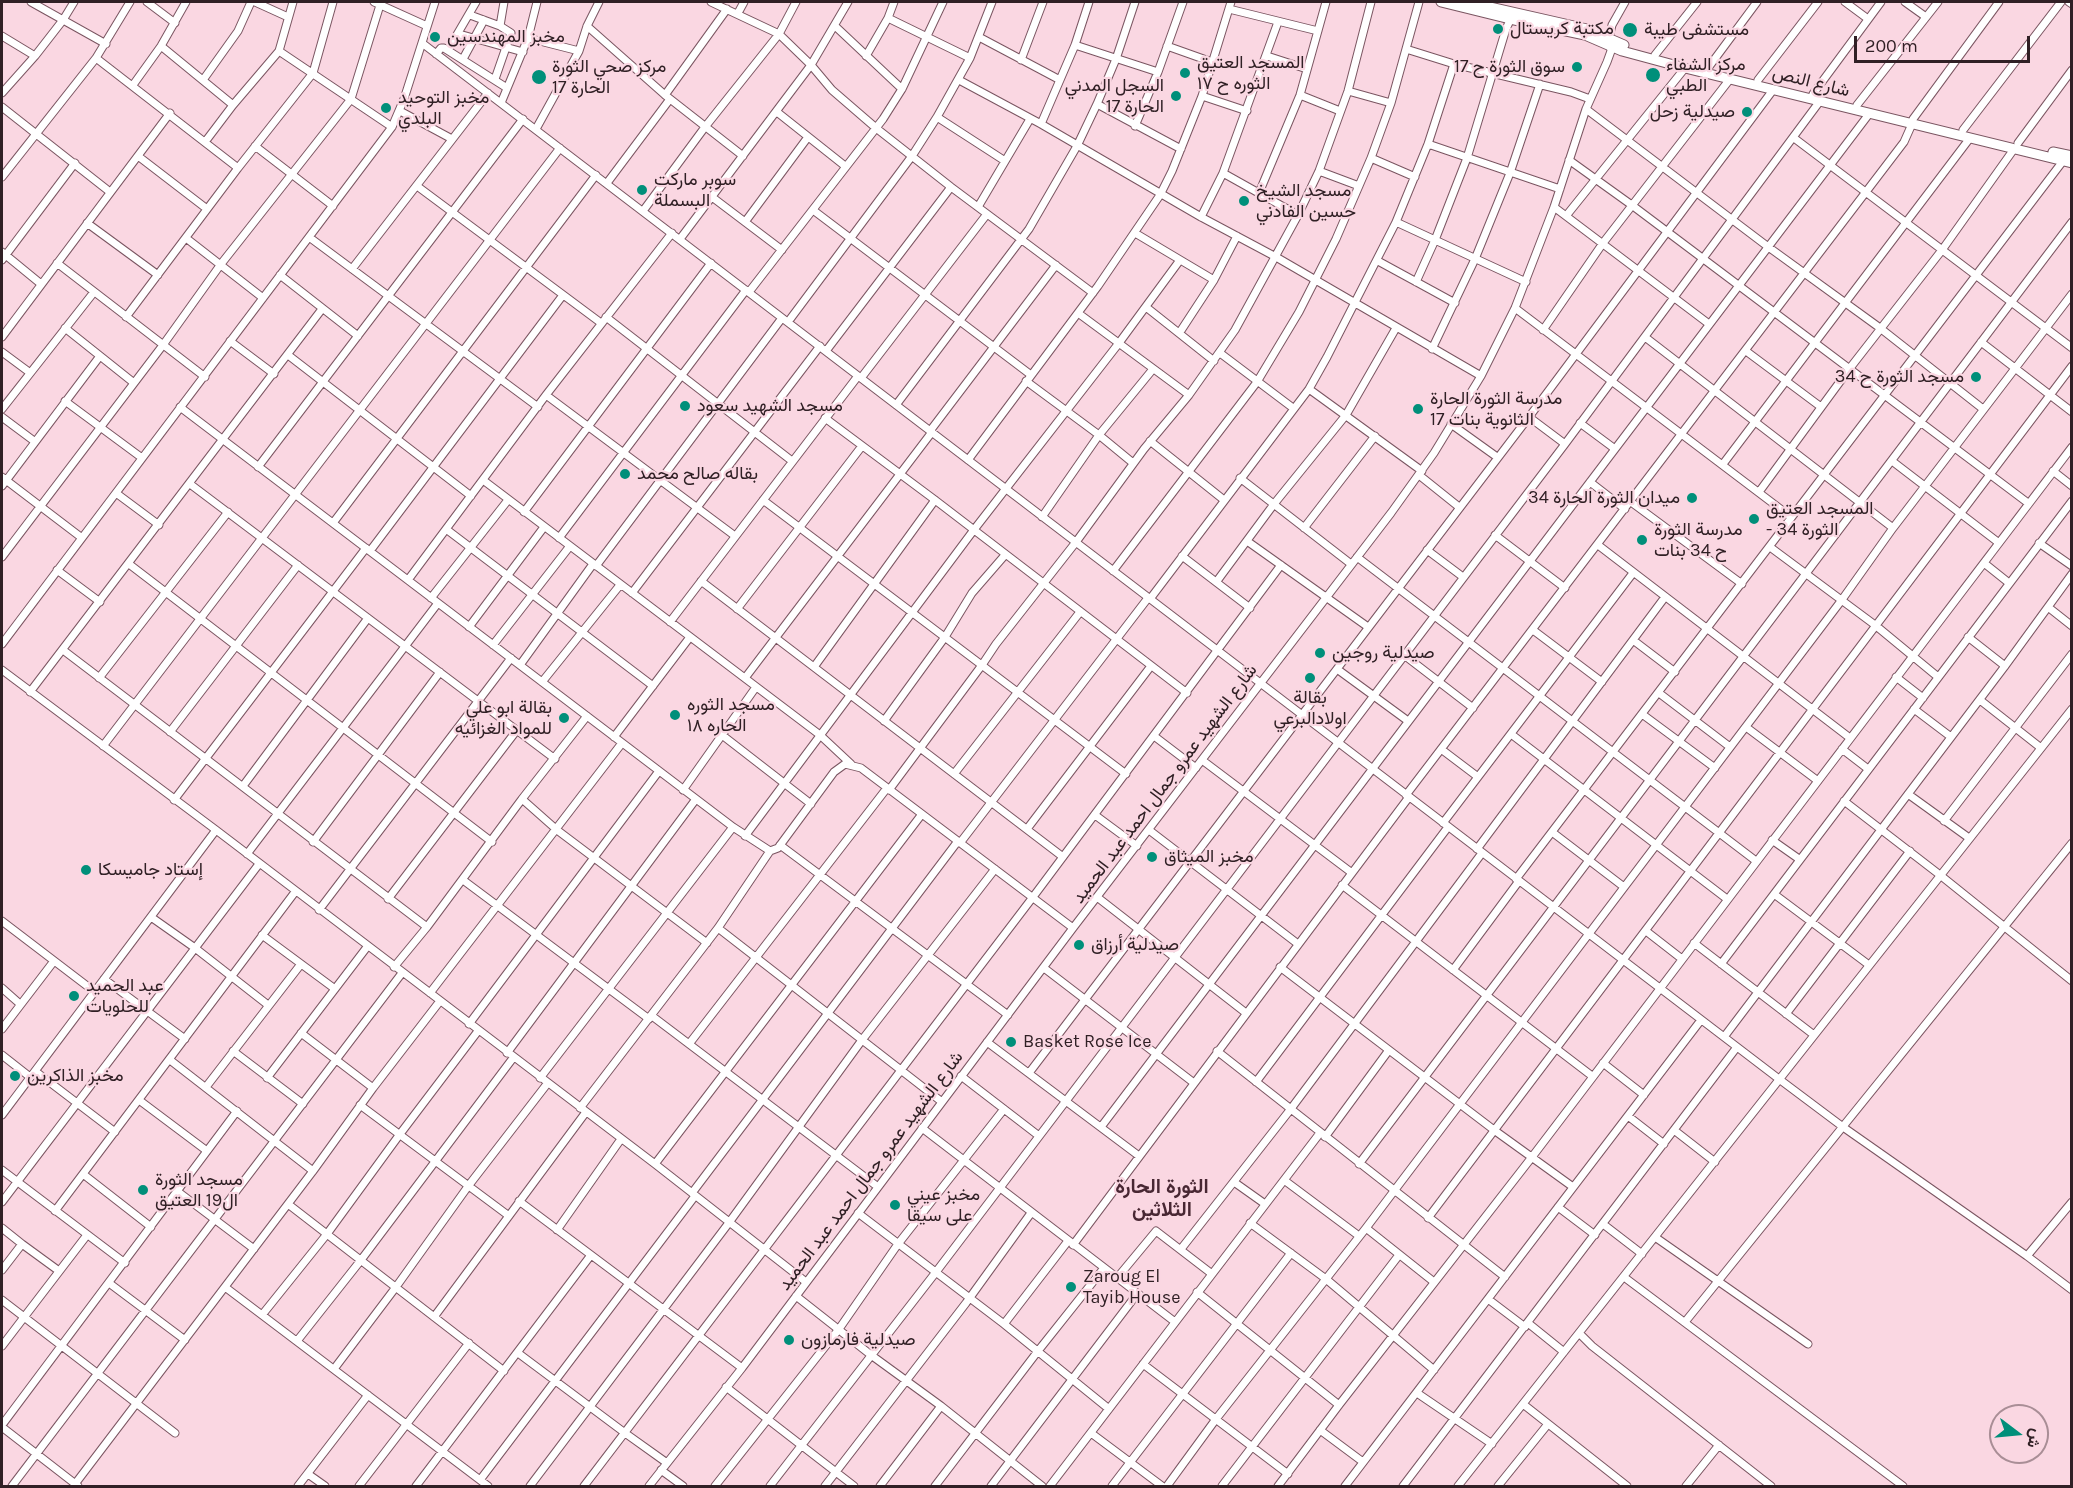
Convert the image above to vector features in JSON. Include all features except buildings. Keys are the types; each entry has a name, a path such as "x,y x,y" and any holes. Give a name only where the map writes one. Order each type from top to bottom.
{"main road":[{"name":"شارع النص","path":"1441,2 1587,29 1610,42 1685,68 1869,114 1963,130 2016,146"},
{"name":"شارع النص","path":"1468,2 1479,3 1512,16"},
{"name":"شارع النص","path":"1610,42 1857,105 1970,138 2069,158"}],"street":[{"path":"31,2 106,44"},
{"path":"2,93 35,56 74,2"},
{"path":"3,173 96,58 130,2"},
{"path":"147,2 175,23"},
{"path":"133,85 161,46 186,2"},
{"path":"203,80 238,31 253,2 288,17"},
{"path":"205,142 279,51 292,2"},
{"path":"126,316 313,73 333,2"},
{"path":"2,644 4,634 82,538 392,127 400,111 435,2"},
{"path":"448,50 476,2"},
{"path":"500,26 504,2"},
{"path":"501,103 528,38 537,2"},
{"path":"536,129 579,51 587,26 599,2"},
{"path":"711,2 779,34 811,65 832,90 876,128 1093,293"},
{"path":"738,13 744,2"},
{"path":"643,211 705,127 779,34 796,2"},
{"path":"680,239 811,65 848,2"},
{"path":"866,56 888,18 894,2"},
{"path":"559,538 876,128 902,89 943,2"},
{"path":"520,665 594,565 718,404 851,238 912,156 970,58 992,2"},
{"path":"1021,60 1043,2"},
{"path":"1041,124 1089,2"},
{"path":"896,405 1022,240 1077,146 1097,104 1116,59 1135,2"},
{"path":"1135,126 1158,72 1183,2"},
{"path":"1259,193 1300,95 1326,2"},
{"path":"689,1044 920,748 1133,463 1221,352 1276,257 1318,171 1348,91 1371,2"},
{"path":"1113,571 1257,382 1289,331 1336,239 1371,158 1391,103 1419,2"},
{"name":"شارع الشهيد عمرو جمال احمد عبد الحميد","path":"649,1486 742,1368 1073,928 1420,473 1481,376 1515,308 1554,207 1586,109 1607,62 1612,25 1625,2"},
{"path":"1655,55 1697,2"},
{"path":"1708,68 1757,2"},
{"path":"1758,80 1818,2"},
{"path":"1845,2 1868,19"},
{"path":"1813,94 1881,2"},
{"path":"1905,2 1926,17"},
{"path":"1857,105 1938,2"},
{"path":"1004,1324 1139,1156 1352,873 1441,749 1905,142 1913,121 1999,2"},
{"path":"1963,130 2061,2"},
{"path":"2,557 163,345 221,264 351,99 377,3 427,26"},
{"path":"968,460 1093,293 1160,195 1202,96 1230,5 1278,22 1318,31"},
{"path":"607,183 727,9"},
{"path":"470,15 500,26 511,33 495,79"},
{"path":"1416,282 1467,158 1512,16"},
{"path":"888,18 970,58"},
{"path":"463,59 484,20"},
{"path":"1201,217 1223,173 1278,22"},
{"path":"587,26 668,97 743,156"},
{"path":"835,26 902,89"},
{"path":"459,34 523,52"},
{"path":"2,36 35,56"},
{"path":"979,37 1060,80"},
{"path":"528,38 579,51"},
{"path":"422,43 1842,1127 2072,1290"},
{"path":"1074,45 1158,72"},
{"path":"161,46 233,105"},
{"path":"1167,46 1212,62"},
{"path":"436,54 442,48 448,50 507,88"},
{"path":"1406,50 1590,99"},
{"path":"279,51 392,127"},
{"path":"1267,56 1308,69"},
{"path":"96,58 170,113 238,168"},
{"path":"480,1480 763,1100 959,842 1309,389 1356,304 1396,222 1428,144 1454,64"},
{"path":"1566,216 1685,68"},
{"path":"1760,492 1880,328 1942,250 2072,70"},
{"path":"1543,330 1603,243 1730,79"},
{"path":"958,80 1041,124 1160,195 1276,257 1481,376"},
{"path":"1432,349 1475,260 1510,173 1540,84"},
{"path":"1029,1073 1528,417 1773,90"},
{"path":"1348,91 1391,103"},
{"path":"352,269 488,93"},
{"path":"1300,95 1340,111"},
{"path":"1202,96 1247,111"},
{"path":"770,1486 936,1272 1565,444 1820,102"},
{"path":"1097,104 1181,149"},
{"path":"2,107 110,192"},
{"path":"1586,109 1803,273 1880,328 1983,409"},
{"path":"400,111 452,139"},
{"path":"777,112 845,166"},
{"path":"2,337 170,113"},
{"path":"1101,1127 1869,114"},
{"path":"937,117 1005,161"},
{"path":"978,207 1030,118"},
{"path":"258,467 523,120"},
{"path":"745,222 808,137"},
{"path":"1794,138 2072,348"},
{"path":"1723,464 1970,138"},
{"path":"1428,144 1560,189"},
{"path":"255,146 333,206"},
{"path":"103,746 560,148"},
{"path":"138,156 207,209"},
{"path":"1371,158 1414,177"},
{"path":"1453,970 1552,832 1976,275 2069,158"},
{"path":"1569,160 2028,503"},
{"path":"41,284 3,256 75,164"},
{"path":"1318,171 1359,186"},
{"path":"1223,173 1298,215"},
{"path":"333,523 596,175"},
{"path":"417,186 563,295 604,320 682,376 792,461"},
{"path":"826,351 951,187"},
{"path":"712,197 782,250"},
{"path":"1554,207 1709,324"},
{"path":"813,210 994,347 1066,410 1133,463"},
{"path":"670,622 825,418 925,295 987,214"},
{"path":"1396,222 1526,282"},
{"path":"1359,1164 2072,222"},
{"path":"87,223 158,274"},
{"path":"408,580 546,395 672,233"},
{"path":"1135,233 1214,280"},
{"path":"1180,332 1214,280 1237,236"},
{"path":"186,237 263,298"},
{"path":"309,237 537,407"},
{"path":"746,836 1005,488 1119,343 1180,260"},
{"path":"1378,261 1455,303"},
{"path":"57,263 205,377"},
{"path":"524,512 711,263"},
{"path":"745,678 1056,265"},
{"path":"280,275 358,336"},
{"path":"2,409 94,292"},
{"path":"1167,1486 1216,1419 1366,1228 2072,294"},
{"path":"174,800 563,295"},
{"path":"1146,307 1214,361"},
{"path":"1515,308 1791,517"},
{"path":"30,692 322,309"},
{"path":"1078,313 1189,394"},
{"path":"65,328 134,383"},
{"path":"1217,581 1274,504 1346,415 1396,328"},
{"path":"1645,337 1893,528"},
{"path":"230,341 274,374"},
{"path":"1981,342 2072,412"},
{"path":"632,593 820,346"},
{"path":"1746,351 1821,407"},
{"path":"2,352 29,372"},
{"path":"1221,352 1293,408"},
{"path":"82,538 3,481 100,356"},
{"path":"288,356 471,496"},
{"path":"1428,1218 2072,366"},
{"path":"1042,517 1099,435 1153,369"},
{"path":"1309,389 1375,436 1459,507"},
{"path":"546,395 735,536"},
{"path":"65,401 142,458"},
{"path":"180,407 733,828 770,850 780,845 834,772 846,764 852,764"},
{"path":"2,417 34,441"},
{"path":"1528,417 1565,444"},
{"path":"825,418 1186,693"},
{"path":"1580,423 1615,449"},
{"path":"1451,424 1497,457"},
{"path":"1304,528 1375,436"},
{"path":"1150,441 1224,500"},
{"path":"737,609 861,446"},
{"path":"1278,1486 1393,1334 1532,1157 2072,447"},
{"path":"1892,461 1999,543"},
{"path":"2053,471 2072,486"},
{"path":"1240,478 1351,564"},
{"path":"483,480 820,735 852,764 861,768 1073,928"},
{"path":"1590,482 1625,509"},
{"path":"190,484 555,759"},
{"path":"116,493 159,525"},
{"path":"431,598 508,500"},
{"path":"763,500 1126,774"},
{"path":"814,667 935,500"},
{"path":"1721,964 2072,501"},
{"path":"1631,502 1742,584"},
{"path":"99,678 228,512"},
{"path":"469,627 544,527"},
{"path":"446,529 653,686"},
{"path":"1495,535 1565,588"},
{"path":"1247,541 1368,627"},
{"path":"2039,543 2072,566"},
{"path":"1598,545 1850,738"},
{"path":"493,645 570,546"},
{"path":"1770,547 1875,625 1938,677"},
{"path":"1427,550 1463,577"},
{"path":"884,721 945,637 972,593 1005,555"},
{"path":"1182,556 1250,608"},
{"path":"1357,557 1756,861"},
{"path":"1984,562 2009,583"},
{"path":"129,564 492,842"},
{"path":"170,732 298,565"},
{"path":"584,1486 1033,897 1281,565"},
{"path":"57,570 100,602"},
{"path":"1256,1083 1382,915 1478,777 1633,573"},
{"path":"1724,1037 1980,700 2072,574"},
{"path":"701,581 1063,857"},
{"path":"542,682 620,585"},
{"path":"1181,1250 1290,1110 1416,941 1544,759 1665,597"},
{"path":"247,854 438,603"},
{"path":"2048,607 2072,626"},
{"path":"954,774 1080,612"},
{"path":"243,786 369,618"},
{"path":"1533,630 1602,682"},
{"path":"614,737 690,637"},
{"path":"1968,637 2005,666"},
{"path":"1633,640 1675,672"},
{"path":"63,650 427,927"},
{"path":"1944,821 2072,654"},
{"path":"1404,655 1473,708"},
{"path":"319,910 511,658"},
{"path":"1027,829 1151,666"},
{"path":"1336,669 1408,721"},
{"path":"2,670 655,1164 728,1224 806,1282"},
{"path":"313,842 440,672"},
{"path":"1896,677 1923,698"},
{"path":"683,790 756,687"},
{"path":"1659,693 1730,747"},
{"path":"1980,700 2040,748"},
{"path":"1914,708 1952,737"},
{"path":"1458,1486 2072,709"},
{"path":"1642,714 1715,768"},
{"path":"394,967 587,716"},
{"path":"1746,726 1818,781"},
{"path":"388,899 517,730"},
{"path":"1511,734 1727,899"},
{"path":"722,735 811,804"},
{"path":"1154,736 1196,768"},
{"path":"430,993 622,743"},
{"path":"1441,749 1478,777"},
{"path":"1842,749 1869,769"},
{"path":"1203,760 1352,873"},
{"path":"470,1024 659,771"},
{"path":"1908,794 1970,838"},
{"path":"522,799 557,830 707,943"},
{"path":"297,1341 436,1161 573,963 696,799"},
{"path":"1844,801 2072,981"},
{"path":"655,1164 922,814"},
{"path":"1095,815 1137,846"},
{"path":"540,1078 733,828"},
{"path":"2,1114 216,830"},
{"path":"1149,830 1298,944"},
{"path":"1552,832 1624,887"},
{"path":"1772,840 1799,859"},
{"path":"1685,1322 2072,843"},
{"path":"780,845 1008,1015"},
{"path":"434,1317 650,1018 718,928 770,850"},
{"path":"1786,1014 1910,851"},
{"path":"2,1202 259,864"},
{"path":"530,1486 664,1310 862,1040 995,869"},
{"path":"463,880 573,963 689,1044 878,1187"},
{"path":"1342,885 1592,1076"},
{"path":"55,1211 295,892"},
{"path":"1774,894 1869,965"},
{"path":"1097,897 1246,1013"},
{"path":"151,917 268,1005"},
{"path":"2,921 95,992"},
{"path":"718,928 942,1102"},
{"path":"1646,931 1682,959"},
{"path":"262,935 335,989"},
{"path":"1694,943 1814,1035"},
{"path":"267,1078 367,947"},
{"path":"2,1029 54,961"},
{"path":"206,1087 301,964"},
{"path":"1280,967 1494,1130 1573,1187"},
{"path":"1044,968 1194,1083"},
{"path":"12,1486 402,973"},
{"path":"104,979 185,1039"},
{"path":"2,988 21,1004"},
{"path":"237,1111 2,1426 77,1485 313,1171 360,1104 440,1001"},
{"path":"1345,1486 1701,1020"},
{"path":"262,1315 327,1234 478,1031"},
{"path":"301,1033 373,1088"},
{"path":"987,1042 1139,1156"},
{"path":"1403,1486 1737,1047"},
{"path":"1050,1486 1250,1223 1389,1050"},
{"path":"233,1051 303,1104"},
{"path":"1217,1051 1505,1277"},
{"path":"2,1055 77,1103 115,1132"},
{"path":"170,1060 313,1171"},
{"path":"1603,1063 1644,1095"},
{"path":"961,1077 1039,1136"},
{"path":"334,1369 469,1185 547,1084"},
{"path":"139,1100 207,1151"},
{"path":"360,1104 509,1216"},
{"path":"716,1486 839,1329 898,1244 1004,1109"},
{"path":"1628,1116 1664,1144"},
{"path":"922,1128 1175,1322"},
{"path":"1674,1130 1715,1162"},
{"path":"557,1230 621,1139"},
{"path":"2,1170 125,1263"},
{"path":"83,1174 151,1227"},
{"path":"1284,1180 1359,1236"},
{"path":"1234,1182 1265,1204"},
{"path":"177,1191 254,1249"},
{"path":"519,1201 742,1368"},
{"path":"2027,1256 2072,1202"},
{"path":"288,1204 504,1371"},
{"path":"1558,1207 1594,1235"},
{"path":"858,1213 1004,1324 1109,1409"},
{"path":"825,1486 970,1298 1031,1213"},
{"path":"1250,1223 1360,1306 1434,1370"},
{"path":"1603,1224 1642,1254"},
{"path":"2,1228 59,1271"},
{"path":"1366,1228 1434,1282"},
{"path":"1117,1278 1156,1231 1212,1274"},
{"path":"2,1346 87,1235"},
{"path":"1654,1238 1808,1344"},
{"path":"2,1270 22,1244"},
{"path":"1112,1486 1291,1253"},
{"path":"416,1486 591,1255"},
{"path":"1222,1486 1399,1255"},
{"path":"935,1486 1104,1268"},
{"path":"1624,1277 1904,1486"},
{"path":"109,1283 185,1340"},
{"path":"225,1287 488,1486"},
{"path":"1197,1292 1339,1405"},
{"path":"991,1486 1137,1294"},
{"path":"796,1296 871,1355 908,1380 1042,1486"},
{"path":"1488,1299 1564,1352"},
{"path":"2,1300 175,1433"},
{"path":"1579,1334 1771,1486"},
{"path":"359,1486 469,1343"},
{"path":"518,1353 667,1462"},
{"path":"1143,1364 1288,1474"},
{"path":"726,1387 854,1486"},
{"path":"1417,1393 1492,1444"},
{"path":"298,1486 368,1395"},
{"path":"1523,1404 1627,1486"},
{"path":"880,1486 941,1406"},
{"path":"1498,1486 1548,1424"},
{"path":"1320,1430 1363,1462"},
{"path":"1091,1433 1162,1486"},
{"path":"1686,1486 1719,1445"},
{"path":"662,1470 682,1486"},
{"path":"308,1474 325,1486"}],"place":[{"name":"مكتبة كريستال","path":"1498,29"},
{"name":"مستشفى طيبة","path":"1630,30"},
{"name":"مخبز المهندسين","path":"435,37"},
{"name":"سوق الثورة ح 17","path":"1577,67"},
{"name":"المسجد العتيق الثوره ح ١٧","path":"1185,73"},
{"name":"مركز الشفاء الطبي","path":"1653,75"},
{"name":"مركز صحي الثورة الحارة 17","path":"539,77"},
{"name":"السجل المدني الحارة 17","path":"1176,96"},
{"name":"مخبز التوحيد البلدي","path":"386,108"},
{"name":"صيدلية زحل","path":"1747,112"},
{"name":"سوبر ماركت البسملة","path":"642,190"},
{"name":"مسجد الشيخ حسين الفادني","path":"1244,201"},
{"name":"مسجد الثورة ح 34","path":"1976,377"},
{"name":"مسجد الشهيد سعود","path":"685,406"},
{"name":"مدرسة الثورة الحارة 17 الثانوية بنات","path":"1418,409"},
{"name":"بقاله صالح محمد","path":"625,474"},
{"name":"ميدان الثورة الحارة 34","path":"1692,498"},
{"name":"المسجد العتيق - الثورة 34","path":"1754,519"},
{"name":"مدرسة الثورة ح 34 بنات","path":"1642,540"},
{"name":"صيدلية روجين","path":"1320,653"},
{"name":"بقالة اولادالبرعي","path":"1310,678"},
{"name":"مسجد الثوره الحاره ١٨","path":"675,715"},
{"name":"بقالة ابو علي للمواد الغزائيه","path":"564,718"},
{"name":"مخبز الميثاق","path":"1152,857"},
{"name":"إستاد جاميسكا","path":"86,870"},
{"name":"صيدلية أرزاق","path":"1079,945"},
{"name":"عبد الحميد للحلويات","path":"74,996"},
{"name":"Basket Rose Ice","path":"1011,1042"},
{"name":"مخبز الذاكرين","path":"15,1076"},
{"name":"مسجد الثورة ال19 العتيق","path":"143,1190"},
{"name":"مخبز عيني على سيقا","path":"895,1205"},
{"name":"Zaroug El Tayib House","path":"1071,1287"},
{"name":"صيدلية فارمازون","path":"789,1340"}],"district":[{"name":"الثورة الحارة الثلاثين","path":"1162,1198"}]}
